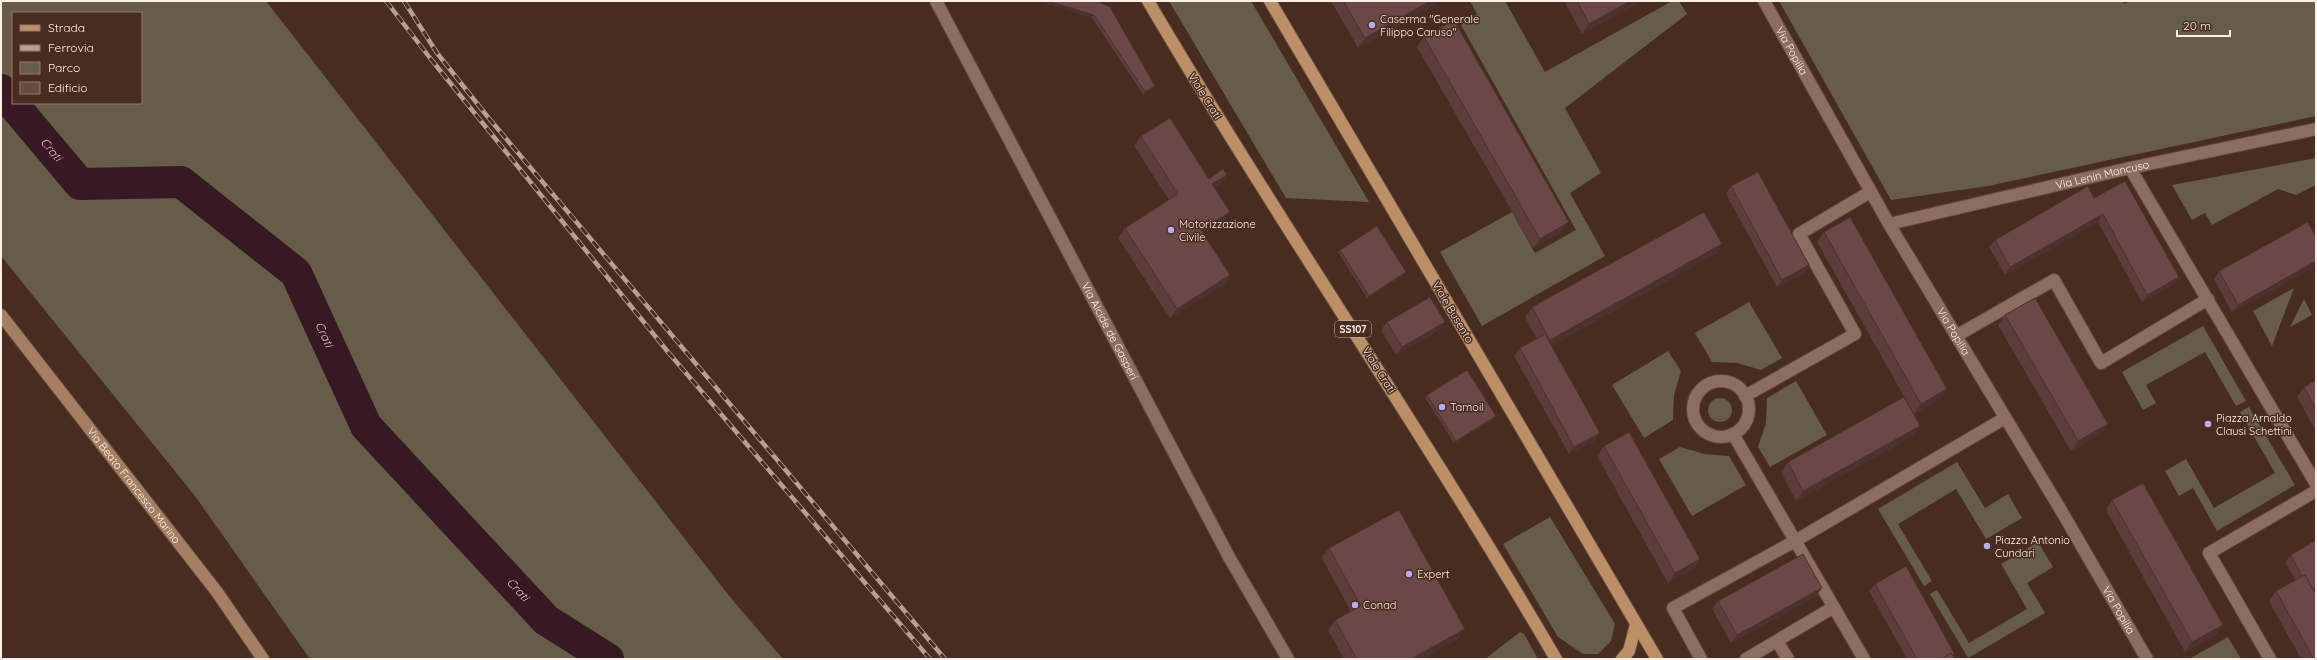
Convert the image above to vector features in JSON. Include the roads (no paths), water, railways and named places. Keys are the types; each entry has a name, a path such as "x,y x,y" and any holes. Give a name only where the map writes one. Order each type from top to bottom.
{"main road":[{"name":"Viale Crati","path":"1148,1 1246,162 1385,380 1556,657"},
{"name":"Viale Busento","path":"1270,1 1657,659"},
{"name":"Via Beato Francesco Marino","path":"1,316 217,592 263,659"},
{"path":"1622,659 1628,651 1636,624"}],"street":[{"name":"Via Alcide de Gasperi","path":"936,1 1229,556 1288,659"},
{"name":"Via Popilia","path":"1764,1 1870,192 2147,659"},
{"name":"Via Lenin Mancuso","path":"1889,224 2130,168 2316,129"},
{"path":"2130,168 2316,484"},
{"path":"1745,396 1854,334 1799,234 1870,192"},
{"path":"1956,336 2054,280 2101,363 2208,300"},
{"path":"1724,381 1733,384 1745,396 1748,404 1747,418 1740,429 1733,434 1716,437 1700,428 1694,420 1692,410 1694,401 1701,389 1714,382 1724,381"},
{"path":"1701,659 1673,608 1795,541 2005,418"},
{"path":"1733,434 1864,659"},
{"path":"2270,659 2209,553 2316,491"},
{"path":"1746,659 1834,607"},
{"path":"1778,641 1788,659"}],"waterway":[{"name":"Crati","path":"1,90 12,103"},
{"name":"Crati","path":"13,104 80,184 181,182 296,273 366,426 546,620 608,659"}],"railway":[{"path":"386,1 430,58 668,352 930,659"},
{"path":"404,1 437,53 487,116 945,659"}],"place":[{"name":"Caserma \"Generale Filippo Caruso\"","path":"1372,25"},
{"name":"Motorizzazione Civile","path":"1171,230"},
{"name":"Tamoil","path":"1442,407"},
{"name":"Piazza Arnaldo Clausi Schettini","path":"2208,424"},
{"name":"Piazza Antonio Cundari","path":"1987,546"},
{"name":"Expert","path":"1409,574"},
{"name":"Conad","path":"1355,605"}]}
